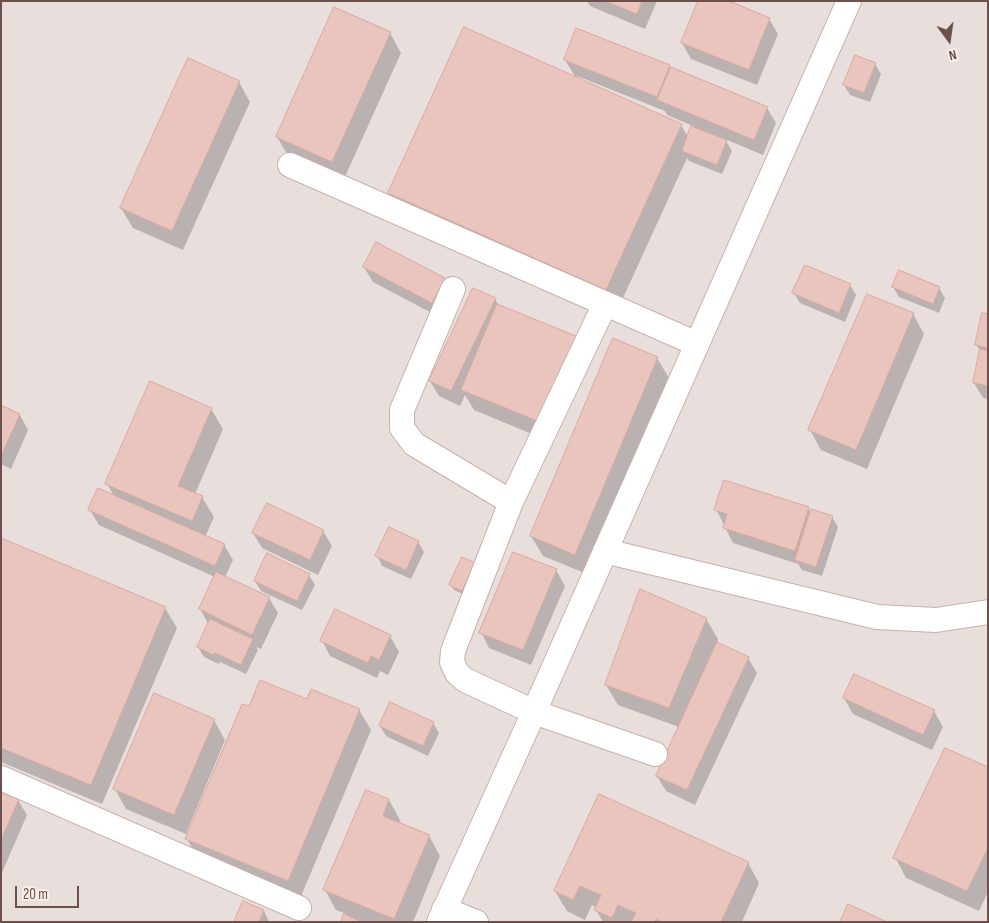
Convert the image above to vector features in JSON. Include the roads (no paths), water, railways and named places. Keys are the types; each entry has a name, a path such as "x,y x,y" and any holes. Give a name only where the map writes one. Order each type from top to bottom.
{"street":[{"path":"476,922 441,916 534,712 849,1"},
{"path":"290,164 697,344"},
{"path":"453,289 402,410 402,428 414,444 511,502"},
{"path":"605,304 511,502 453,651 452,662 457,673 465,680 534,712 655,754"},
{"path":"605,550 877,617 936,620 988,612"},
{"path":"1,778 299,908"}]}
